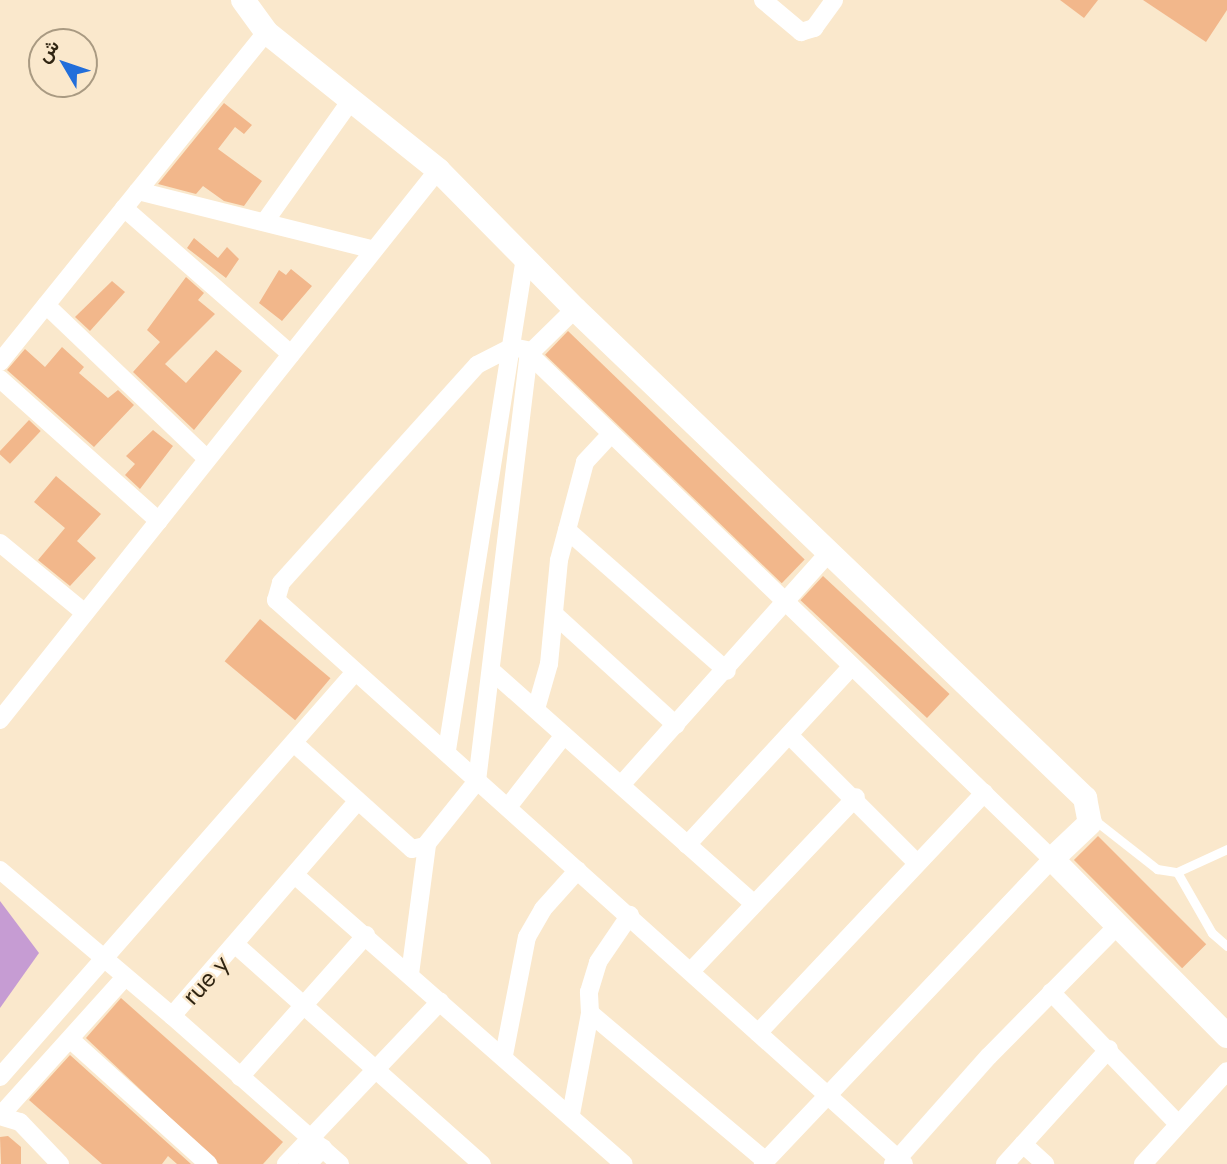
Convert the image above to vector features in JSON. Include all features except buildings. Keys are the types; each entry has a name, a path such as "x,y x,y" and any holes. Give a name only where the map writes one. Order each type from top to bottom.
{"street":[{"path":"243,0 265,32 349,102 438,170 575,309 1085,798 1091,817 764,1162 590,1013"},
{"path":"762,0 800,32 814,28 834,0"},
{"path":"0,362 265,32"},
{"path":"266,220 349,102"},
{"path":"1,716 438,170"},
{"path":"138,191 266,220 374,250"},
{"path":"124,208 291,354"},
{"path":"410,974 426,845 477,780 494,672 524,351 525,258"},
{"path":"46,305 207,459"},
{"path":"575,309 524,351 477,365 281,583 276,600 692,970 898,1162 1051,992 1119,924"},
{"path":"524,351 1119,924 1227,1036"},
{"path":"447,750 524,351"},
{"path":"0,379 159,521"},
{"path":"536,709 549,664 567,530 585,462 611,434"},
{"path":"567,530 727,671"},
{"path":"0,542 85,613"},
{"path":"621,785 727,671 829,552"},
{"path":"554,614 676,726"},
{"path":"687,845 852,666"},
{"path":"0,1077 295,744 355,672"},
{"path":"494,672 754,904"},
{"path":"508,807 564,735"},
{"path":"789,735 856,797 915,862"},
{"path":"295,744 356,803 412,849 426,845"},
{"path":"758,1033 915,862 984,793"},
{"path":"692,970 856,797"},
{"name":"rue y","path":"340,1164 173,1016 237,946 356,803"},
{"path":"0,870 173,1016"},
{"path":"504,1055 530,930 578,870"},
{"path":"296,876 504,1055 624,1164"},
{"path":"571,1114 590,1013 589,992 598,962 630,915"},
{"path":"240,1077 366,935"},
{"path":"237,946 306,1004 482,1164"},
{"path":"60,1164 20,1122 0,1116 125,977"},
{"path":"1051,992 1109,1049 1178,1124"},
{"path":"285,1164 316,1143 377,1068 440,1002"},
{"path":"71,1040 208,1164"},
{"path":"1005,1164 1109,1049"},
{"path":"1143,1164 1227,1070"},
{"path":"308,1164 316,1143"},
{"path":"1023,1144 1045,1164"}],"lane":[{"path":"1091,817 1157,869 1177,872 1227,849"},
{"path":"1177,872 1212,933 1227,946"}],"shaded area":[{"path":"0,901 39,953 0,1008"}]}
